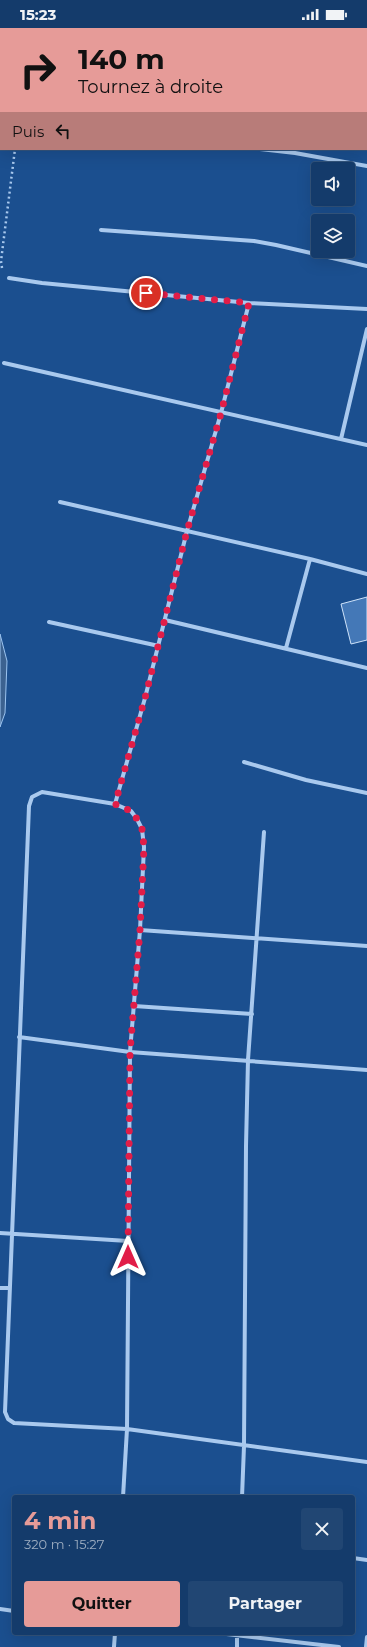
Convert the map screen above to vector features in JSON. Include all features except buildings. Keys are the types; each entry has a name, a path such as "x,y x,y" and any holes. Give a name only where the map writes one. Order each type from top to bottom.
{"street":[{"path":"278,150 296,151 367,166"},
{"path":"101,230 254,241 367,266"},
{"path":"9,278 42,283 249,303 367,309"},
{"path":"115,804 159,646 187,531 221,413 249,303"},
{"path":"341,439 367,329"},
{"path":"4,363 367,445"},
{"path":"60,502 310,559 367,574"},
{"path":"286,648 310,559"},
{"path":"165,620 367,668"},
{"path":"49,622 159,646"},
{"path":"244,762 306,780 367,793"},
{"path":"123,1495 127,1429 130,1052 140,930 144,847 142,829 131,811 115,804 42,792 32,797 29,806 5,1412 8,1419 14,1423 127,1429 367,1462"},
{"path":"242,1495 244,1446 248,1060 258,938 264,832"},
{"path":"140,930 367,946"},
{"path":"134,1006 252,1014"},
{"path":"19,1038 130,1052 367,1070"},
{"path":"0,1233 128,1241"},
{"path":"0,1288 10,1288"},
{"path":"355,1558 367,1560"},
{"path":"0,1609 12,1611"},
{"path":"114,1647 115,1635"},
{"path":"237,1635 237,1647"},
{"path":"245,1635 338,1647"},
{"path":"366,1647 367,1637"}],"path":[{"path":"9,278 2,271 1,262 14,150"}],"water":[{"path":"0,634 7,661 5,713 0,727"}],"route":[{"path":"128,1257 130,1052 140,930 144,847 142,829 137,819 131,811 115,804 159,646 187,531 221,413 249,303 146,293"}]}
